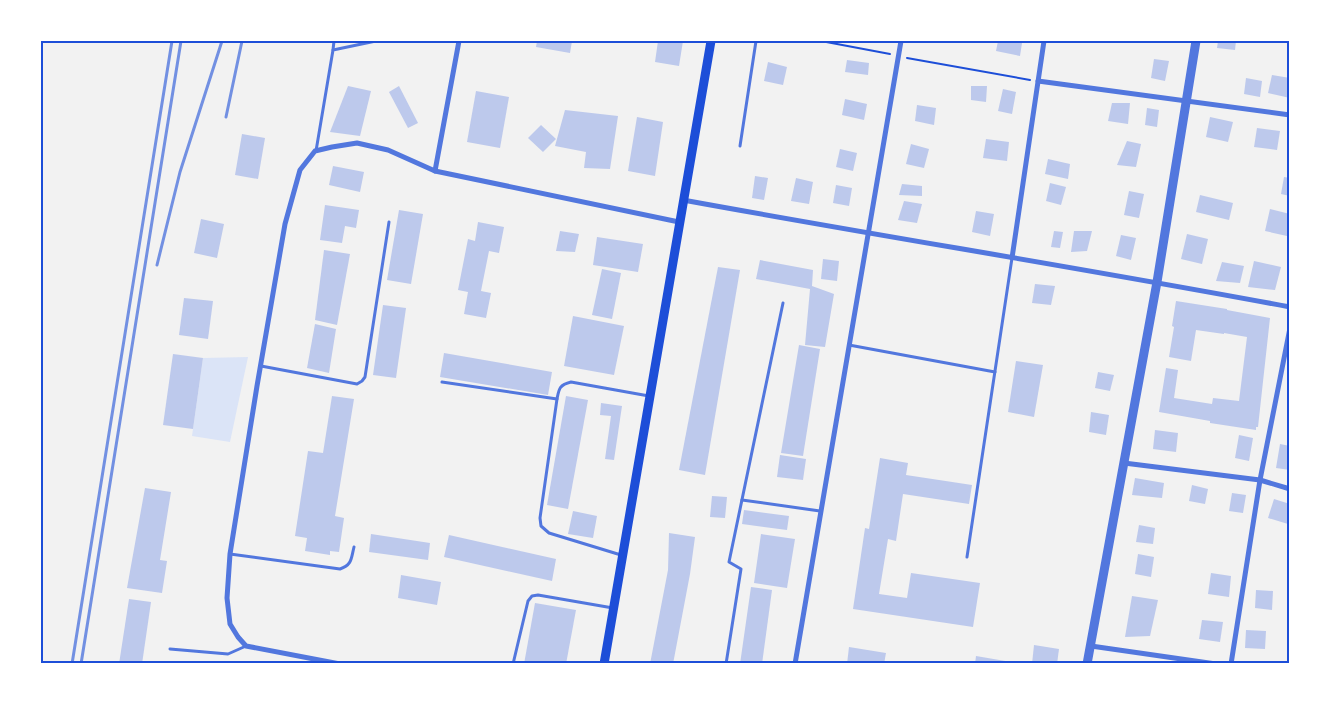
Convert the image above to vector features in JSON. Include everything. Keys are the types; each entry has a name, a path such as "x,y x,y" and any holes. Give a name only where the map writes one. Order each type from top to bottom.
{"main road":[{"path":"604,664 711,41"}],"street":[{"path":"435,171 459,41"},
{"path":"795,664 901,41"},
{"path":"1012,258 1044,41"},
{"path":"1087,664 1156,282 1196,41"},
{"path":"1038,81 1290,115"},
{"path":"340,664 246,646 230,624 227,598 230,554 260,366 285,224 300,170 316,151 358,143 388,150 435,171 679,222"},
{"path":"683,200 1156,282 1290,308"},
{"path":"1231,664 1260,480 1290,328"},
{"path":"1124,463 1260,480 1290,489"},
{"path":"1091,646 1216,664"}],"lane":[{"path":"316,151 334,41"},
{"path":"332,50 376,41"},
{"path":"740,146 756,41"},
{"path":"260,366 357,384 362,382 365,377 388,222"},
{"path":"967,557 1012,258"},
{"path":"726,664 741,569 729,562 783,303"},
{"path":"849,345 995,372"},
{"path":"442,382 557,399"},
{"path":"622,556 549,533 541,526 540,518 557,399 559,389 563,384 570,382 649,397"},
{"path":"742,500 820,511"},
{"path":"230,554 340,569 347,567 351,562 354,547"},
{"path":"513,664 528,601 532,596 538,595 614,608"},
{"path":"170,649 228,654 246,646"}],"path":[{"path":"822,41 1038,81"}],"shaded area":[{"path":"248,357 230,442 192,436 203,358"}],"building":[{"path":"537,41 572,41 570,53 536,47"},
{"path":"658,41 683,41 679,66 655,62"},
{"path":"998,41 1022,43 1020,56 996,51"},
{"path":"1218,41 1236,41 1235,50 1217,48"},
{"path":"1154,59 1169,61 1165,81 1151,78"},
{"path":"847,60 869,63 868,75 845,72"},
{"path":"768,62 787,67 783,85 764,81"},
{"path":"1272,75 1290,78 1290,98 1268,93"},
{"path":"1246,78 1262,81 1260,97 1244,94"},
{"path":"348,86 371,91 360,136 330,132"},
{"path":"399,86 418,123 408,128 389,92"},
{"path":"971,86 987,86 986,102 971,100"},
{"path":"1003,89 1016,92 1012,114 998,111"},
{"path":"476,91 509,97 500,148 467,142"},
{"path":"845,99 867,104 864,120 842,115"},
{"path":"1112,103 1130,103 1128,124 1108,121"},
{"path":"917,105 936,108 934,125 915,121"},
{"path":"1147,108 1159,110 1157,127 1145,125"},
{"path":"565,110 618,116 610,169 584,168 586,152 555,146"},
{"path":"637,117 663,122 655,176 628,171"},
{"path":"1210,117 1233,122 1228,142 1206,137"},
{"path":"541,125 556,139 543,152 528,138"},
{"path":"1257,128 1280,131 1277,150 1254,147"},
{"path":"242,134 265,138 258,179 235,175"},
{"path":"986,139 1009,142 1007,161 983,158"},
{"path":"1127,141 1141,144 1136,167 1117,165"},
{"path":"911,144 929,149 924,168 906,164"},
{"path":"840,149 857,153 853,171 836,167"},
{"path":"1048,159 1070,164 1068,179 1045,174"},
{"path":"333,166 364,172 360,192 329,185"},
{"path":"755,176 768,178 764,200 752,198"},
{"path":"1284,177 1290,178 1290,196 1281,194"},
{"path":"796,178 813,182 809,204 791,201"},
{"path":"1050,183 1066,187 1061,205 1046,201"},
{"path":"902,184 922,186 922,196 899,195"},
{"path":"836,185 852,188 849,206 833,203"},
{"path":"1129,191 1144,194 1139,218 1124,215"},
{"path":"1200,195 1233,203 1229,220 1196,212"},
{"path":"904,201 922,204 917,223 898,220"},
{"path":"325,205 359,210 356,228 345,226 342,243 320,240"},
{"path":"1270,209 1290,214 1287,236 1265,231"},
{"path":"399,210 423,214 411,284 387,280"},
{"path":"976,211 994,214 990,236 972,232"},
{"path":"201,219 224,224 217,258 194,253"},
{"path":"478,222 504,227 499,253 489,251 481,291 491,293 486,318 464,314 468,292 458,290 468,239 475,241"},
{"path":"560,231 579,234 575,252 556,251"},
{"path":"1054,231 1063,232 1060,248 1051,247"},
{"path":"1074,231 1092,231 1087,251 1071,252"},
{"path":"1187,234 1208,239 1202,264 1181,259"},
{"path":"1121,235 1136,238 1131,260 1116,256"},
{"path":"597,237 643,244 638,272 593,265"},
{"path":"324,250 350,254 337,325 315,320"},
{"path":"823,259 839,261 837,281 821,279"},
{"path":"760,260 813,270 812,286 834,294 825,347 805,345 810,289 756,279"},
{"path":"1254,261 1281,267 1275,290 1248,287"},
{"path":"1222,262 1244,266 1240,283 1216,281"},
{"path":"718,267 740,270 705,475 679,470"},
{"path":"602,269 621,273 612,319 592,315"},
{"path":"1035,284 1055,286 1051,305 1032,303"},
{"path":"184,298 213,301 208,339 179,335"},
{"path":"1176,301 1270,318 1258,427 1256,427 1256,430 1210,423 1210,421 1159,412 1166,368 1178,370 1174,398 1212,404 1213,398 1239,401 1247,337 1196,330 1191,361 1169,357"},
{"path":"383,305 406,308 396,378 373,375"},
{"path":"573,316 624,326 614,375 564,366"},
{"path":"315,324 336,329 329,373 307,368"},
{"path":"799,345 820,349 803,456 781,453"},
{"path":"444,353 552,372 548,395 440,377"},
{"path":"173,354 203,358 193,429 163,425"},
{"path":"1016,361 1043,365 1034,417 1008,412"},
{"path":"1098,372 1114,375 1110,391 1095,388"},
{"path":"332,396 354,399 335,516 344,518 339,552 330,551 330,555 305,551 307,538 295,536 308,451 323,453"},
{"path":"566,396 588,400 568,509 547,505"},
{"path":"601,403 622,406 614,460 605,459 611,416 600,415"},
{"path":"1289,405 1290,417 1287,417"},
{"path":"1091,412 1109,415 1106,435 1089,432"},
{"path":"1155,430 1178,433 1176,452 1153,449"},
{"path":"1239,435 1253,438 1249,461 1235,458"},
{"path":"1280,444 1290,446 1290,470 1276,468"},
{"path":"780,455 806,459 803,480 777,477"},
{"path":"880,458 908,463 906,475 972,485 969,504 903,494 896,541 888,539 879,594 907,598 911,573 980,583 973,627 853,609 865,528 869,529"},
{"path":"1135,478 1164,483 1162,498 1132,495"},
{"path":"1192,485 1208,489 1205,504 1189,501"},
{"path":"145,488 171,492 160,560 167,561 162,593 127,588"},
{"path":"1232,493 1246,495 1243,513 1229,511"},
{"path":"712,496 727,497 725,518 710,517"},
{"path":"1274,499 1290,504 1290,520 1288,524 1268,518"},
{"path":"744,510 789,516 787,530 742,524"},
{"path":"573,511 597,516 593,538 568,534"},
{"path":"1139,525 1155,528 1153,544 1136,542"},
{"path":"669,533 695,537 690,574 673,664 650,664 668,570"},
{"path":"371,534 430,543 428,560 369,552"},
{"path":"761,534 795,539 787,588 754,583"},
{"path":"449,535 556,559 552,581 444,557"},
{"path":"1138,554 1154,557 1151,577 1135,574"},
{"path":"1211,573 1231,576 1229,597 1208,594"},
{"path":"401,575 441,582 437,605 398,598"},
{"path":"751,587 772,590 762,664 740,664"},
{"path":"1256,590 1273,591 1272,610 1255,608"},
{"path":"1132,596 1158,600 1150,636 1125,637"},
{"path":"129,599 151,602 142,664 119,664"},
{"path":"535,603 576,610 566,664 524,664"},
{"path":"1202,620 1223,622 1220,642 1199,639"},
{"path":"1246,630 1266,631 1265,649 1245,648"},
{"path":"1034,645 1059,649 1057,664 1032,664"},
{"path":"849,647 886,653 884,664 847,664"},
{"path":"976,656 1017,663 1017,664 975,664"},
{"path":"1118,661 1134,663 1134,664 1117,664"}],"railway":[{"path":"72,664 172,41"},
{"path":"81,664 181,41"},
{"path":"157,265 180,172 222,41"},
{"path":"226,117 242,41"}]}
